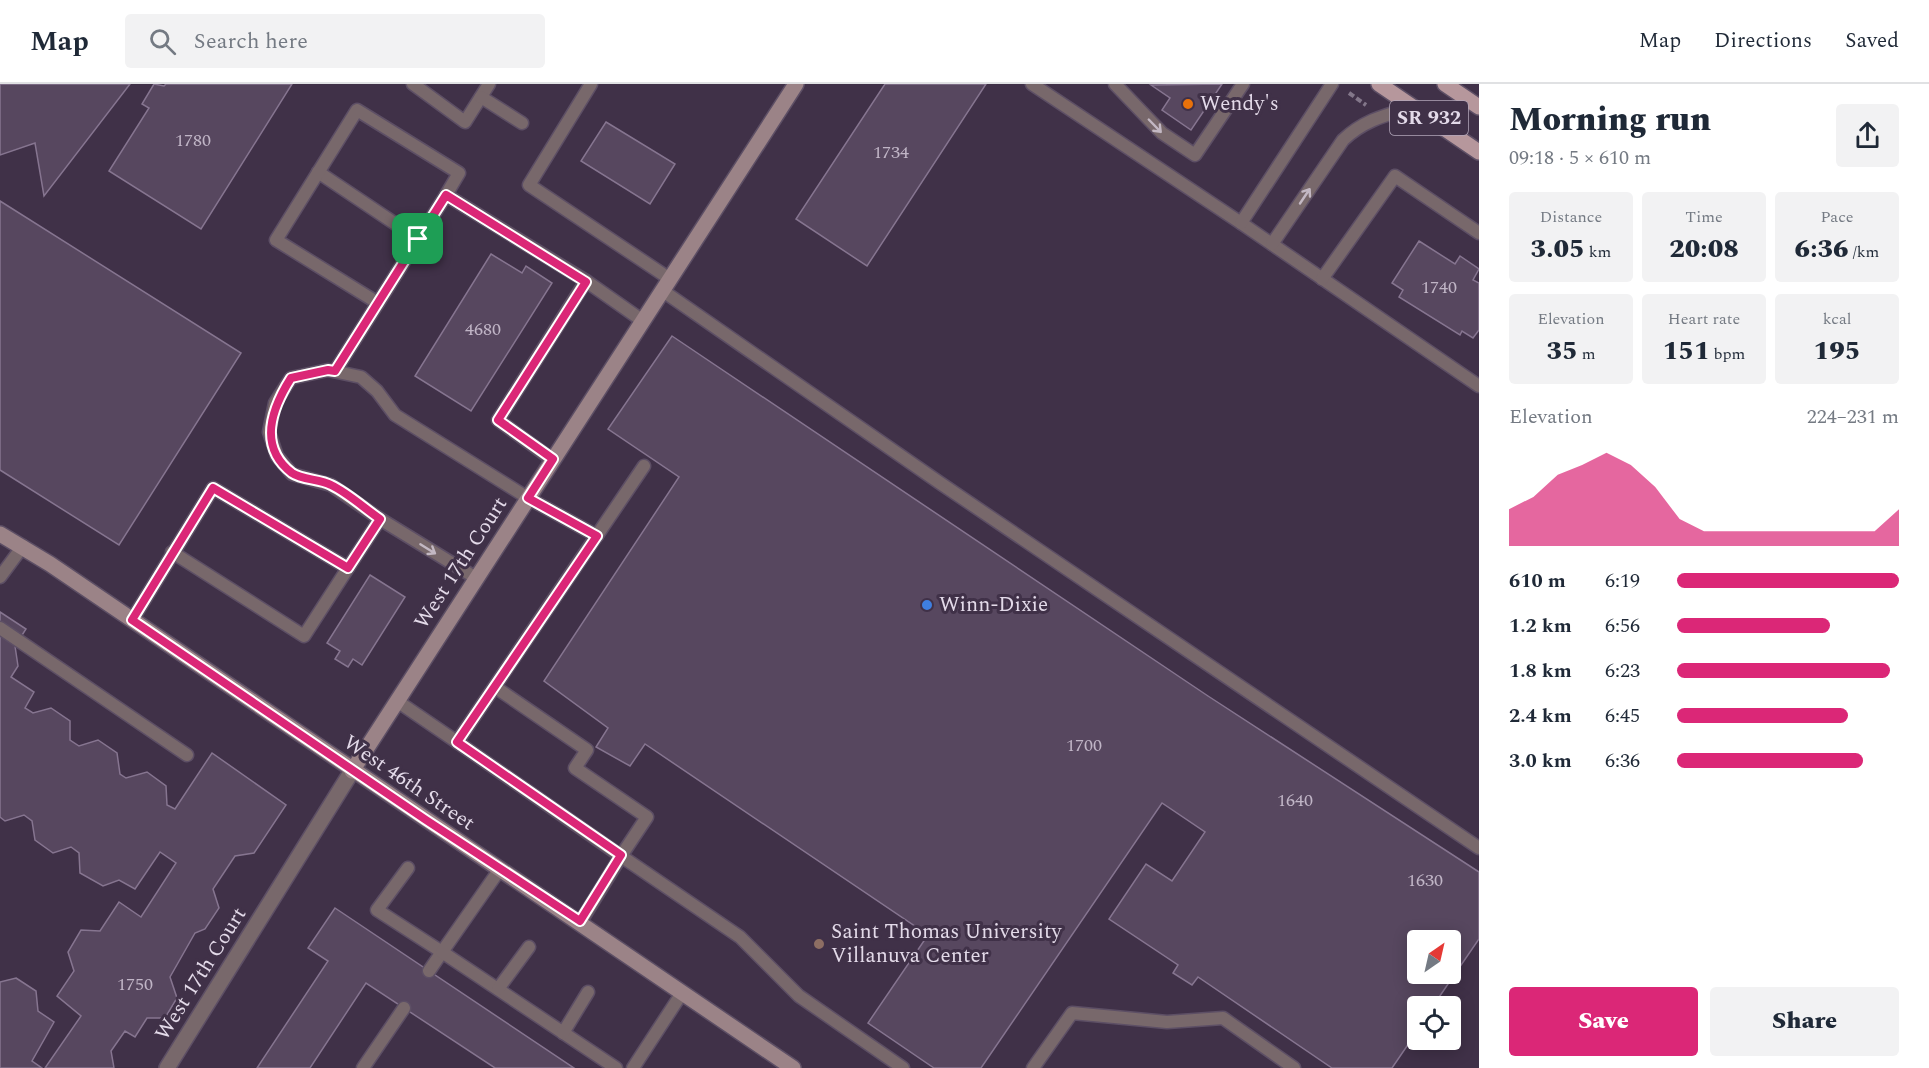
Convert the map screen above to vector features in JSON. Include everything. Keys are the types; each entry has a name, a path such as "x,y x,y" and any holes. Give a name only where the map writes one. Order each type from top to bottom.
{"main road":[{"name":"SR 932","path":"1379,84 1479,152"},
{"path":"1445,84 1479,107"}],"street":[{"name":"West 17th Court","path":"167,1068 352,771 793,85"},
{"name":"West 46th Street","path":"0,534 23,546 352,771 580,921 793,1068"}],"lane":[{"path":"412,84 465,122 489,84"},
{"path":"591,84 529,185 940,483 1479,848"},
{"path":"1032,84 1241,223 1479,386"},
{"path":"1115,84 1162,133 1195,155 1243,84"},
{"path":"1241,223 1332,84"},
{"path":"481,97 522,123"},
{"path":"1272,244 1343,140 1356,128 1371,119 1413,107"},
{"path":"335,371 378,303 418,239 446,195 459,173 357,110 276,240 378,303"},
{"path":"318,172 418,239"},
{"path":"1322,279 1395,176 1479,233"},
{"path":"446,195 586,282 643,321"},
{"path":"553,459 498,420 586,282"},
{"path":"477,578 380,519 331,485 292,474 278,456 269,432 275,403 291,378 328,370 361,377 377,391 395,415 528,498 597,536"},
{"path":"457,742 644,466"},
{"path":"132,620 213,488 348,568"},
{"path":"172,552 304,636 380,519"},
{"path":"0,577 23,546"},
{"path":"0,628 188,755"},
{"path":"495,687 587,750 575,768 647,817 580,921"},
{"path":"397,701 740,937 799,996 903,1068"},
{"path":"408,868 377,910 616,1068"},
{"path":"429,972 500,869"},
{"path":"498,990 529,947"},
{"path":"563,1033 588,992"},
{"path":"633,1068 682,993"},
{"path":"363,1068 404,1008"},
{"path":"1034,1068 1072,1013 1167,1022 1223,1018 1294,1068"}],"path":[{"path":"1349,93 1368,106"}],"building":[{"path":"0,84 130,84 44,196 35,143 0,155"},
{"path":"154,84 164,86 166,84 292,84 201,229 109,171 149,108 142,104"},
{"path":"885,84 986,84 867,266 796,219"},
{"name":"Wendy's","path":"1222,84 1191,130 1162,110 1170,98 1151,85"},
{"path":"606,122 675,164 650,204 581,161"},
{"path":"0,201 241,353 119,545 0,470"},
{"path":"1419,241 1455,264 1460,256 1479,269 1473,280 1479,283 1479,330 1473,338 1462,331 1460,335 1399,297 1403,290 1392,283"},
{"path":"491,254 522,273 526,266 552,283 471,411 415,376"},
{"path":"672,336 1208,696 1479,872 1479,939 1461,965 1461,930 1407,930 1407,984 1448,984 1440,996 1407,996 1407,1046 1392,1068 1332,1068 1198,977 1192,985 1173,973 1178,965 1109,919 1146,864 1172,881 1205,832 1162,803 981,1068 934,1068 868,1023 928,935 645,744 630,766 596,747 608,728 544,681 679,477 608,429"},
{"path":"370,575 405,597 362,665 353,659 348,667 335,659 340,651 327,643"},
{"path":"0,612 26,629 15,646 18,666 11,677 34,692 25,708 33,713 51,708 70,721 70,740 79,746 98,740 117,753 120,774 126,778 147,772 166,786 167,805 175,809 212,753 286,805 254,853 235,856 213,889 219,908 205,929 195,933 170,977 177,998 165,1018 147,1018 135,1037 125,1031 111,1051 114,1068 45,1068 81,1016 57,996 74,971 68,952 81,930 100,931 119,902 141,917 176,863 160,852 135,889 119,880 103,886 80,873 79,853 71,847 53,853 35,840 32,821 24,815 5,821 0,817"},
{"path":"335,908 574,1068 495,1068 366,983 310,1068 257,1068 328,961 308,948"},
{"path":"16,978 36,991 38,1011 54,1022 32,1061 42,1068 0,1068 0,982"}],"place":[{"name":"Wendy's","path":"1188,104"},
{"name":"Winn-Dixie","path":"927,605"},
{"name":"Saint Thomas University Villanuva Center","path":"819,944"}],"route":[{"path":"446,195 586,282 498,420 553,459 528,498 597,536 457,742 621,855 580,921 352,771 132,620 213,488 348,568 380,519 331,485 292,474 278,456 269,432 275,403 291,378 328,370 335,371 418,239 446,195"}]}
